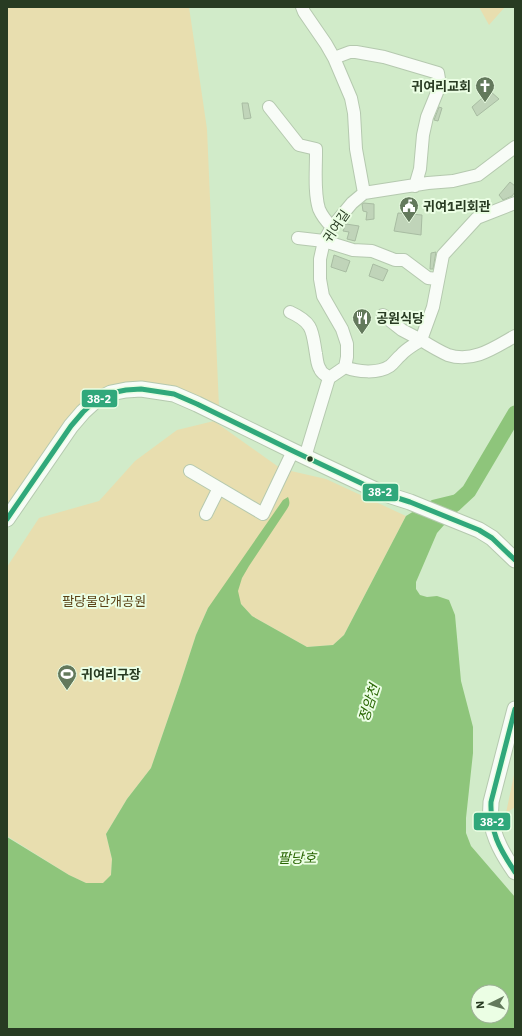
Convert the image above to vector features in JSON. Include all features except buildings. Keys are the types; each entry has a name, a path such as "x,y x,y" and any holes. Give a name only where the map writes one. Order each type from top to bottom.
{"main road":[{"path":"7,519 71,426 83,412 95,401 111,393 142,389 174,394 382,493 410,502 479,530 492,538 515,560"},
{"path":"515,709 491,802 491,818 500,848 515,872"}],"street":[{"path":"302,7 334,58 351,98 354,113 358,165 364,193 453,181 478,175 515,147"},
{"path":"334,58 350,52 356,52 384,57 438,73 440,85 427,117 423,135 420,169 415,186"},
{"path":"269,107 299,145 316,149 316,197 324,218 332,227"},
{"name":"귀여길","path":"345,367 347,344 342,329 323,296 320,279 320,259 324,241 332,227 352,203 364,193"},
{"path":"190,471 263,514 299,454 329,378 345,367 354,370 382,370 390,366 401,354 421,340 432,308 443,254 477,218 515,204"},
{"path":"298,238 324,241 353,250 372,251 395,260 404,260 428,278 437,279"},
{"path":"290,312 301,317 309,324 313,334 320,371 329,378"},
{"path":"383,315 402,330 448,354 461,357 475,356 488,352 515,336"},
{"path":"206,514 218,488"}],"green space":[{"path":"7,7 189,7 207,129 219,407 176,388 94,396 7,510"},
{"path":"479,7 505,7 489,25"},
{"name":"팔당물안개공원","path":"214,421 280,468 326,479 406,516 344,635 333,645 307,647 252,616 241,604 208,608 196,635 151,768 127,799 106,834 112,859 111,875 104,883 86,883 69,875 7,836 7,567 39,518 99,501 135,461 177,430"},
{"path":"515,770 515,807 506,813"}],"water":[{"name":"팔당호","path":"469,491 459,508 437,533 416,582 416,589 420,595 427,597 437,596 449,600 455,615 461,681 473,727 473,753 466,818 466,833 471,846 515,897 515,1029 7,1029 7,837 69,875 86,883 103,883 111,875 112,859 106,834 127,799 151,768 196,635 208,608 283,500 288,497 289,506 249,566 242,578 238,591 241,604 252,616 307,647 333,645 344,635 406,516 432,500"}],"waterway":[{"name":"정암천","path":"454,505 469,491 515,413"}],"transit line":[{"name":"38-2","path":"7,519 71,426 83,412 95,401 111,393 141,389 174,394 382,493 410,502 479,530 492,538 515,560"},
{"name":"38-2","path":"515,709 491,802 494,831 504,855 515,872"}],"place":[{"name":"귀여리교회","path":"485,103"},
{"name":"귀여1리회관","path":"409,223"},
{"name":"공원식당","path":"362,335"},
{"name":"귀여리구장","path":"67,691"}]}
